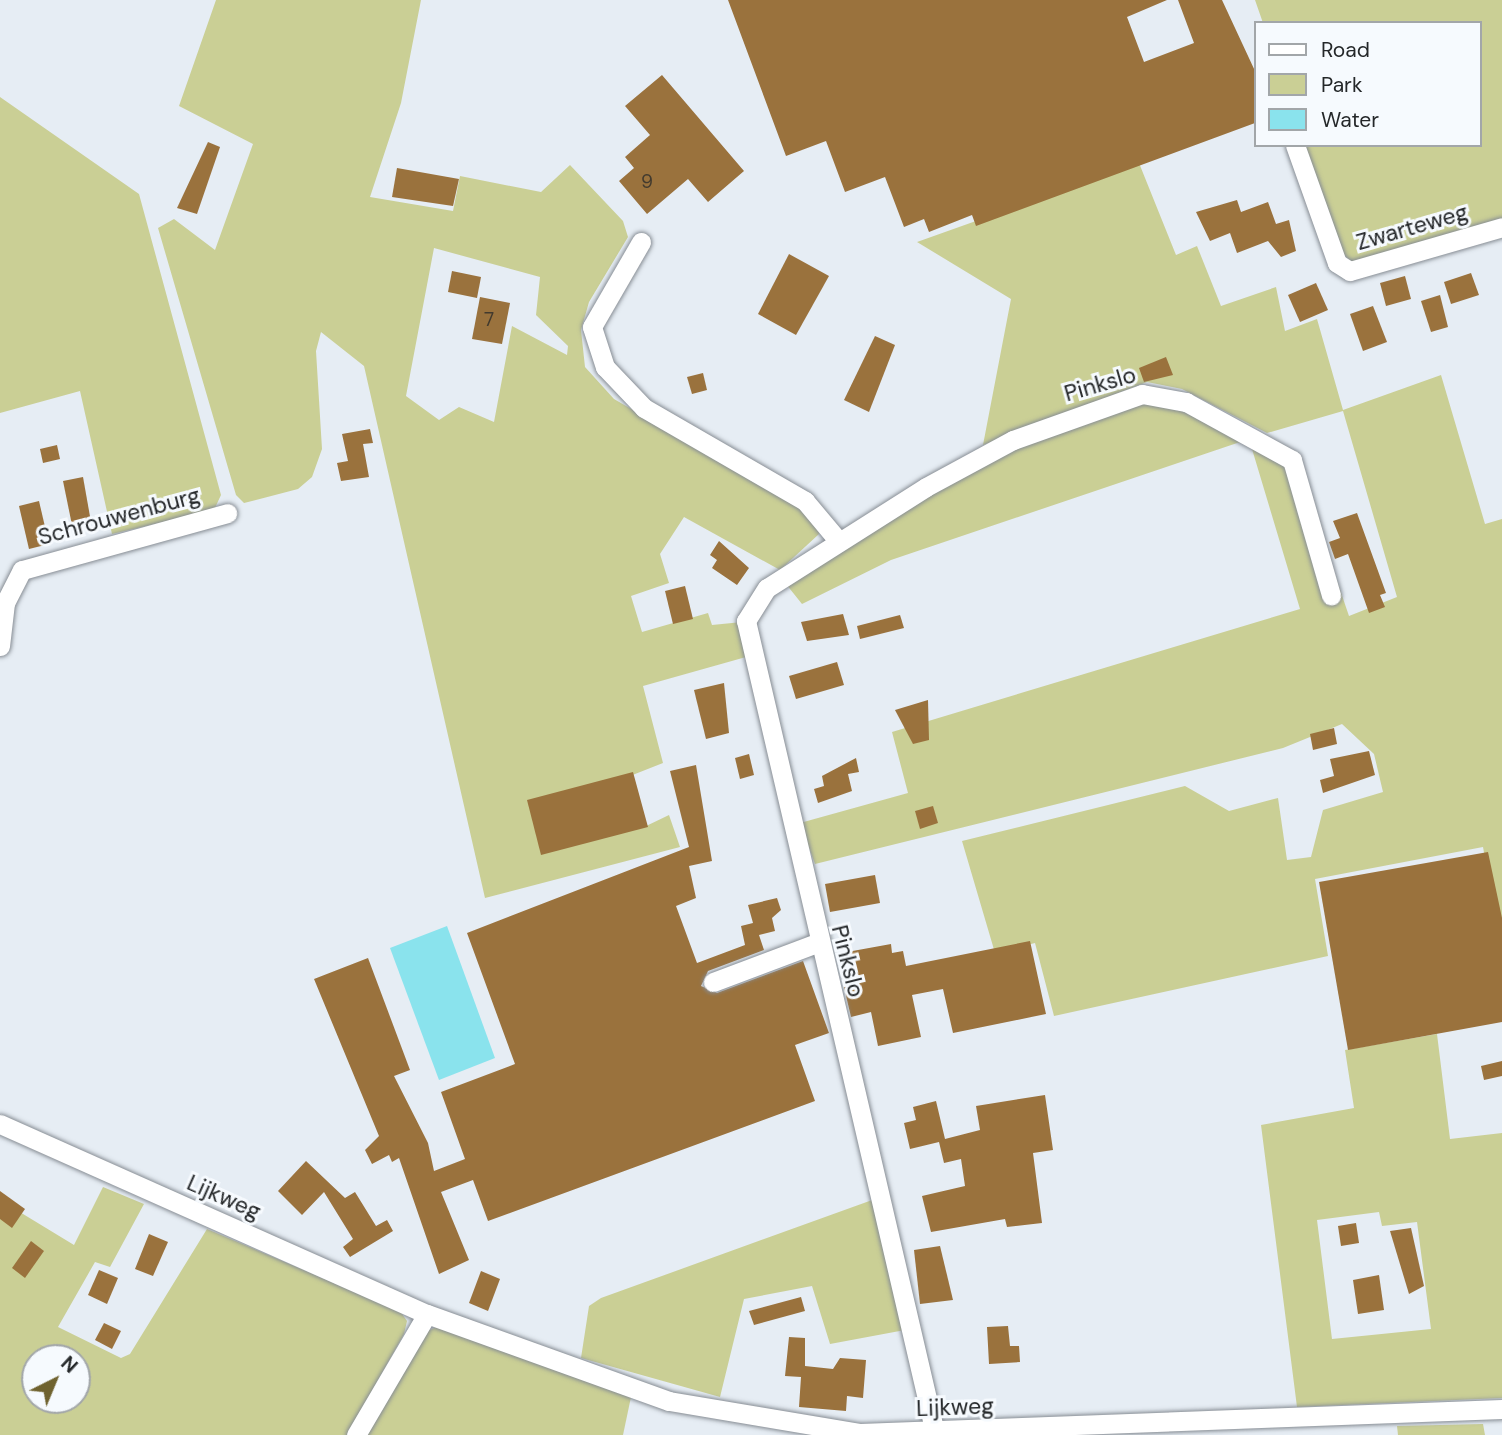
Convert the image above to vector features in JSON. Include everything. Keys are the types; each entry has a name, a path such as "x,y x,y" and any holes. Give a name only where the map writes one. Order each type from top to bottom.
{"street":[{"name":"Zwarteweg","path":"1295,147 1337,263 1350,271 1502,227"},
{"path":"641,242 592,327 605,367 644,408 805,501 836,538"},
{"name":"Pinkslo","path":"935,1433 817,943 746,621 767,588 836,538 1013,440 1079,413 1164,394 1292,460 1331,595"},
{"name":"Schrouwenburg","path":"0,646 5,603 22,570 227,513"},
{"path":"713,982 817,943"},
{"name":"Lijkweg","path":"0,1124 427,1314 669,1401 860,1433 935,1433 1502,1409"},
{"path":"356,1435 427,1314"}],"green space":[{"path":"216,0 421,0 401,103 370,197 453,211 460,176 541,192 570,165 623,221 628,237 589,302 581,330 585,367 614,399 817,517 819,534 780,570 684,517 660,554 669,583 631,596 642,632 708,613 712,625 742,622 746,657 643,686 663,763 630,776 642,828 669,815 680,847 485,898 364,366 321,332 316,351 322,449 312,477 298,489 244,503 236,495 158,228 174,219 215,250 253,144 179,106","holes":["434,248 540,277 536,315 568,346 567,355 512,326 494,422 459,407 439,420 406,396"]},
{"path":"1255,0 1502,0 1502,219 1352,262 1341,252 1306,147 1481,147 1481,21 1262,21"},
{"path":"0,97 139,194 221,495 214,510 112,534 80,391 0,413"},
{"path":"1139,163 1176,255 1197,246 1221,306 1276,287 1285,331 1317,319 1343,410 1441,375 1485,524 1502,519 1502,953 1483,847 1315,879 1328,956 1054,1016 1035,943 995,953 962,841 1185,786 1229,811 1278,798 1287,860 1311,857 1323,810 1383,792 1374,754 1342,724 1283,748 815,864 800,823 908,793 892,732 1300,609 1249,439 891,560 802,604 786,584 927,491 1030,436 1132,402 1166,398 1210,417 1284,457 1301,475 1349,616 1397,597 1343,411 1267,433 1182,389 1147,382 983,445 1011,299 917,242"},
{"path":"1437,1034 1450,1139 1502,1133 1502,1398 1297,1407 1261,1125 1354,1108 1345,1050","holes":["1379,1212 1382,1226 1417,1222 1431,1329 1332,1339 1317,1220"]},
{"path":"103,1187 144,1204 110,1267 95,1262 58,1327 121,1358 130,1354 207,1229 400,1311 407,1321 404,1334 347,1435 0,1435 0,1200 74,1245"},
{"path":"875,1199 905,1330 830,1344 812,1286 744,1299 720,1397 581,1358 589,1306 601,1298"},
{"path":"439,1326 631,1397 623,1435 366,1435 425,1332"},
{"path":"1483,1424 1485,1435 1398,1435 1397,1426"}],"water":[{"path":"447,926 495,1058 439,1080 390,948"}],"building":[{"path":"728,0 1167,0 1127,17 1144,62 1194,43 1178,0 1222,0 1254,69 1254,123 976,226 972,215 929,232 924,219 904,227 885,177 845,192 826,141 786,156"},
{"path":"662,75 744,171 708,202 688,179 647,214 619,181 634,168 625,157 650,135 625,106"},
{"path":"208,142 220,147 197,214 177,208"},
{"path":"397,168 459,179 453,206 392,197"},
{"path":"1237,200 1241,212 1268,202 1276,224 1289,220 1296,251 1281,257 1268,241 1237,253 1230,233 1210,241 1196,212"},
{"path":"789,254 829,276 796,335 758,314"},
{"path":"452,271 481,277 477,298 448,292"},
{"path":"1471,273 1479,295 1451,304 1444,282"},
{"path":"1405,276 1411,299 1386,306 1380,283"},
{"path":"1316,283 1328,310 1300,322 1288,295"},
{"path":"1440,295 1448,327 1431,332 1421,301"},
{"path":"480,297 510,303 502,344 472,339"},
{"path":"1373,306 1387,342 1363,351 1350,314"},
{"path":"875,336 895,345 869,412 844,400"},
{"path":"1166,357 1173,375 1144,382 1139,368"},
{"path":"703,373 707,390 692,394 687,377"},
{"path":"370,429 373,443 363,444 369,477 341,481 337,463 348,461 342,434"},
{"path":"57,445 60,459 43,463 40,449"},
{"path":"83,477 91,522 72,525 63,481"},
{"path":"39,501 49,544 29,549 19,506"},
{"path":"1357,513 1386,593 1380,595 1385,607 1369,613 1348,554 1335,559 1329,542 1340,538 1333,521"},
{"path":"719,541 749,568 737,585 712,568 717,560 710,555"},
{"path":"685,586 693,619 673,624 665,591"},
{"path":"843,614 849,635 807,641 801,622"},
{"path":"900,615 904,628 860,639 857,626"},
{"path":"837,662 844,685 796,699 789,676"},
{"path":"724,683 729,733 706,739 694,690"},
{"path":"928,700 929,740 913,744 895,710"},
{"path":"1334,728 1337,744 1313,750 1310,734"},
{"path":"1369,751 1375,775 1323,793 1320,780 1334,776 1330,759"},
{"path":"749,754 754,775 740,779 735,758"},
{"path":"856,758 859,772 848,774 852,791 818,803 814,789 824,786 822,776"},
{"path":"696,765 712,861 689,866 696,898 676,906 697,963 745,945 741,926 753,923 748,905 777,898 781,910 772,918 775,931 759,935 764,950 708,971 701,986 717,993 803,961 829,1033 795,1045 815,1101 488,1221 473,1180 441,1192 469,1260 439,1274 399,1158 392,1162 389,1155 372,1164 365,1150 379,1136 314,979 368,958 410,1070 394,1076 428,1143 434,1171 465,1159 441,1092 515,1064 467,933 689,847 670,771"},
{"path":"633,772 648,827 541,855 527,800"},
{"path":"933,806 938,823 920,829 915,811"},
{"path":"1488,852 1502,918 1502,1022 1348,1050 1319,882"},
{"path":"875,875 880,903 830,912 825,884"},
{"path":"1030,941 1046,1014 953,1033 943,989 912,995 921,1037 878,1046 871,1012 851,1017 843,983 862,978 836,954 891,944 892,953 903,951 906,966"},
{"path":"1502,1061 1502,1076 1484,1080 1481,1066"},
{"path":"1045,1095 1053,1150 1033,1153 1042,1223 1007,1227 1005,1219 931,1232 922,1196 965,1186 961,1159 944,1163 939,1142 910,1149 904,1123 916,1120 913,1107 936,1101 945,1139 980,1130 976,1106"},
{"path":"306,1161 345,1198 355,1192 376,1226 387,1220 393,1231 350,1257 343,1247 353,1239 324,1192 302,1215 278,1191"},
{"path":"0,1191 25,1209 12,1228 0,1219"},
{"path":"1356,1223 1359,1243 1341,1246 1338,1226"},
{"path":"1411,1228 1424,1286 1409,1294 1390,1231"},
{"path":"149,1234 168,1242 153,1276 135,1269"},
{"path":"31,1241 44,1251 25,1278 12,1268"},
{"path":"940,1246 953,1300 920,1304 914,1250"},
{"path":"99,1270 118,1278 107,1304 88,1295"},
{"path":"481,1271 500,1279 488,1311 469,1303"},
{"path":"1379,1275 1384,1310 1358,1314 1353,1280"},
{"path":"801,1297 805,1311 754,1325 749,1311"},
{"path":"104,1323 121,1331 112,1349 95,1340"},
{"path":"1008,1326 1010,1346 1019,1346 1020,1362 989,1364 987,1327"},
{"path":"789,1337 805,1338 805,1366 833,1369 840,1358 866,1360 863,1398 847,1396 846,1411 799,1407 801,1377 785,1376"}]}
